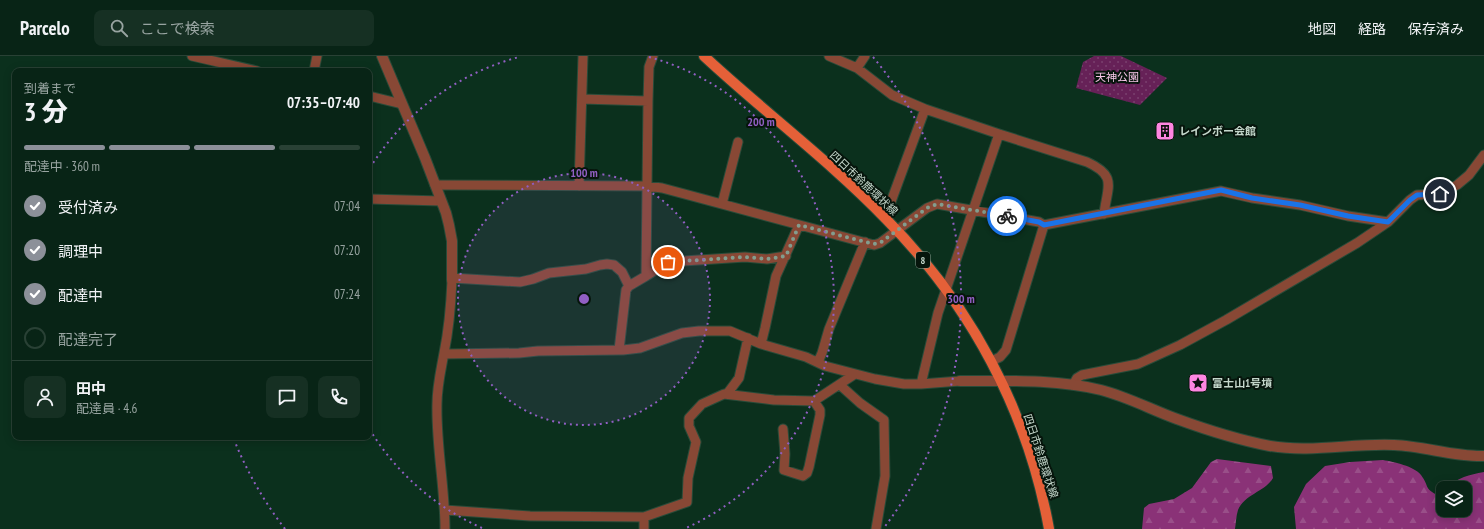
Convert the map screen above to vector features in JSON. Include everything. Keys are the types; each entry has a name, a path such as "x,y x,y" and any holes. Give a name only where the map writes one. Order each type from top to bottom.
{"main road":[{"name":"四日市鈴鹿環状線","path":"704,56 866,198 897,230 947,288 992,361 1000,381 1013,406 1031,455 1049,529"}],"street":[{"path":"192,56 217,59 247,68"},
{"path":"315,68 317,56"},
{"path":"382,56 436,185 449,225 452,252 451,306 439,379 436,422 445,510 445,529"},
{"path":"579,186 583,56"},
{"path":"646,276 646,186 649,67 653,56"},
{"path":"829,56 857,68 892,95 925,109 1088,162 1098,167 1107,175 1108,183 1104,214"},
{"path":"857,68 865,56"},
{"path":"372,97 402,104"},
{"path":"582,99 648,101"},
{"path":"885,218 925,109"},
{"path":"921,384 938,313 999,134"},
{"path":"722,204 738,142"},
{"path":"1073,385 1077,378 1082,375 1138,364 1180,345 1291,283 1388,222 1417,195 1440,194 1457,186 1469,175 1484,155"},
{"path":"436,185 646,186 662,188 874,244 880,243 933,205 937,204 1039,222 1044,225 1221,190 1252,198 1300,205 1348,216 1388,222"},
{"path":"372,199 441,201"},
{"path":"761,344 776,276 799,225"},
{"path":"992,361 1000,358 1006,350 1044,225"},
{"path":"818,362 830,328 865,242"},
{"path":"619,350 626,290 629,286 668,262 745,257 767,259 786,256"},
{"path":"767,259 776,276"},
{"path":"452,279 520,282 549,273 586,269 607,264 614,265 622,272 629,286"},
{"path":"444,354 619,350 640,348 682,333 699,331 730,331 761,344 806,356 825,366 904,384 960,381 1000,381 1073,385 1102,390 1119,395 1177,419 1251,442 1271,446 1302,448 1395,445 1469,456 1484,456"},
{"path":"728,394 739,378 748,338"},
{"path":"445,510 530,516 644,516 687,502 688,478 696,442 689,426 689,418 702,404 715,397 728,394 774,400 814,400 840,385 855,374"},
{"path":"840,385 860,403 884,420 885,476 876,529"},
{"path":"783,429 785,454 784,470 803,476 807,473 809,467 820,415 820,410 814,400"},
{"path":"644,516 644,529"}],"green space":[{"name":"天神公園","path":"1094,56 1121,56 1167,78 1140,105 1076,88 1083,62"},
{"path":"1217,459 1271,466 1273,478 1265,487 1245,500 1241,505 1237,512 1235,529 1142,529 1144,508 1149,504 1174,499 1192,488 1211,462"},
{"path":"1383,460 1414,469 1424,479 1427,487 1436,494 1436,517 1472,517 1472,481 1456,481 1469,475 1484,472 1484,529 1296,529 1294,507 1306,484 1325,466 1350,462"}],"way so far":[{"path":"668,262 745,257 767,259 786,256 799,225 874,244 880,243 927,208 937,204 1007,216"}],"place":[{"name":"レインボー会館","path":"1165,131"},
{"name":"富士山1号墳","path":"1198,383"}],"route":[{"path":"1007,216 1039,222 1044,225 1221,190 1252,198 1282,201 1348,216 1388,222 1417,195 1440,194"}]}
